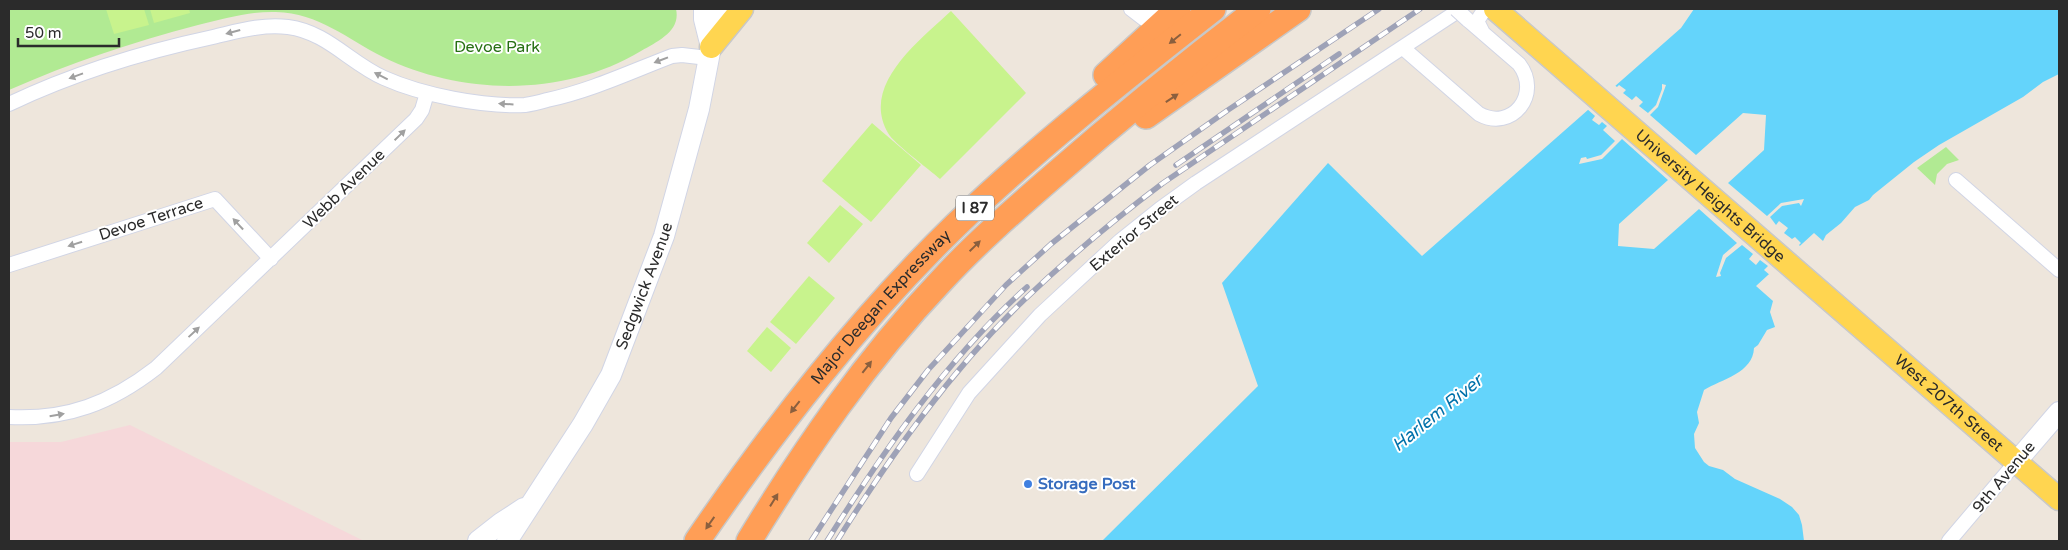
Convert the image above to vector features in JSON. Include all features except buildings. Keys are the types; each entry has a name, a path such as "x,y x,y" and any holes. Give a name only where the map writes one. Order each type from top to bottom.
{"highway":[{"path":"992,192 1083,96 1178,9"},
{"name":"Major Deegan Expressway","path":"697,541 769,441 854,333 921,260 992,192 1104,96 1213,9"},
{"name":"Major Deegan Expressway","path":"748,541 797,464 883,346 941,280 1030,195 1156,89 1258,9"},
{"path":"1030,195 1209,73 1298,9"}],"main road":[{"name":"Sedgwick Avenue","path":"704,9 710,52"},
{"name":"Sedgwick Avenue","path":"507,541 583,424 611,375 664,236 699,109 710,52 723,18 724,9"},
{"path":"710,52 742,9"},
{"name":"University Heights Bridge","path":"1495,9 1839,308"},
{"name":"West 207th Street","path":"1839,308 2059,499"},
{"name":"9th Avenue","path":"2016,462 2059,412"},
{"name":"Sedgwick Avenue","path":"478,541 530,504"}],"street":[{"path":"1132,9 1144,19 1156,9"},
{"path":"1403,48 1476,112 1489,118 1503,118 1516,111 1525,100 1528,90 1527,80 1519,64 1456,9"},
{"path":"1484,34 1477,21 1485,9"},
{"name":"Exterior Street","path":"917,474 969,393 1040,315 1120,241 1196,183 1403,48 1464,14"},
{"path":"9,104 123,60 247,28 268,26 290,28 310,33 330,42 363,66 384,78 427,93 480,102 525,105 585,90 672,56 710,52"},
{"name":"Webb Avenue","path":"9,417 34,418 68,413 93,406 114,397 136,384 156,368 416,119 422,110 427,93"},
{"path":"1956,180 2059,270"},
{"name":"Devoe Terrace","path":"9,265 215,199 271,259"},
{"name":"9th Avenue","path":"1949,541 2016,462"}],"shaded area":[{"path":"130,425 364,541 9,541 9,442 61,442"}],"green space":[{"name":"Devoe Park","path":"9,9 676,9 677,17 672,29 667,34 641,51 611,66 580,77 547,83 513,86 479,84 446,79 414,70 383,57 332,28 306,17 291,13 266,12 227,18 150,39 78,62 9,90"},
{"path":"106,9 144,9 149,25 114,34"},
{"path":"150,9 189,9 190,13 154,23"},
{"path":"951,11 1026,93 940,179 888,133 881,115 882,98 887,81 897,65"},
{"path":"872,123 921,165 871,222 822,181"},
{"path":"1946,147 1959,160 1947,164 1937,174 1935,185 1917,168"},
{"path":"840,205 863,224 829,263 807,243"},
{"path":"809,276 835,298 796,344 770,322"},
{"path":"767,327 791,348 771,372 747,351"}],"water":[{"name":"Harlem River","path":"1694,9 2059,9 2059,74 1939,145 1914,162 1869,200 1855,207 1841,223 1826,235 1823,241 1814,233 1756,286 1773,301 1770,312 1775,327 1767,330 1754,348 1748,364 1735,374 1704,390 1697,412 1699,423 1694,434 1695,448 1704,462 1709,466 1723,470 1735,479 1780,499 1792,507 1799,515 1804,541 1102,541 1258,386 1222,283 1328,163 1422,256 1681,28"}],"pier":[{"path":"1613,84 1617,87 1619,85 1626,90 1623,93 1632,100 1636,96 1643,102 1639,106 1648,113 1656,105 1662,84 1666,85 1658,107 1650,115 1696,155 1743,113 1766,115 1764,150 1728,183 1767,216 1781,203 1804,199 1801,206 1799,203 1782,206 1770,217 1776,225 1779,221 1788,228 1784,233 1792,239 1795,237 1801,243 1799,245 1802,248 1771,276 1764,270 1768,266 1760,260 1756,265 1749,259 1753,254 1742,245 1726,258 1720,273 1721,276 1716,277 1723,255 1737,243 1699,209 1654,249 1618,246 1619,224 1668,180 1622,139 1602,159 1579,164 1581,158 1586,157 1587,159 1601,155 1615,141 1603,130 1607,126 1602,122 1599,125 1592,120 1595,116 1586,108"}],"railway":[{"path":"811,541 891,418 928,370 1006,285 1051,244 1150,165 1228,110 1379,9"},
{"path":"837,541 923,414 997,327 1041,284 1092,239 1163,183 1420,9"},
{"path":"1176,165 1339,54"},
{"path":"827,541 871,473 918,407 970,344 1027,287"}],"place":[{"name":"Storage Post","path":"1028,484"}]}
